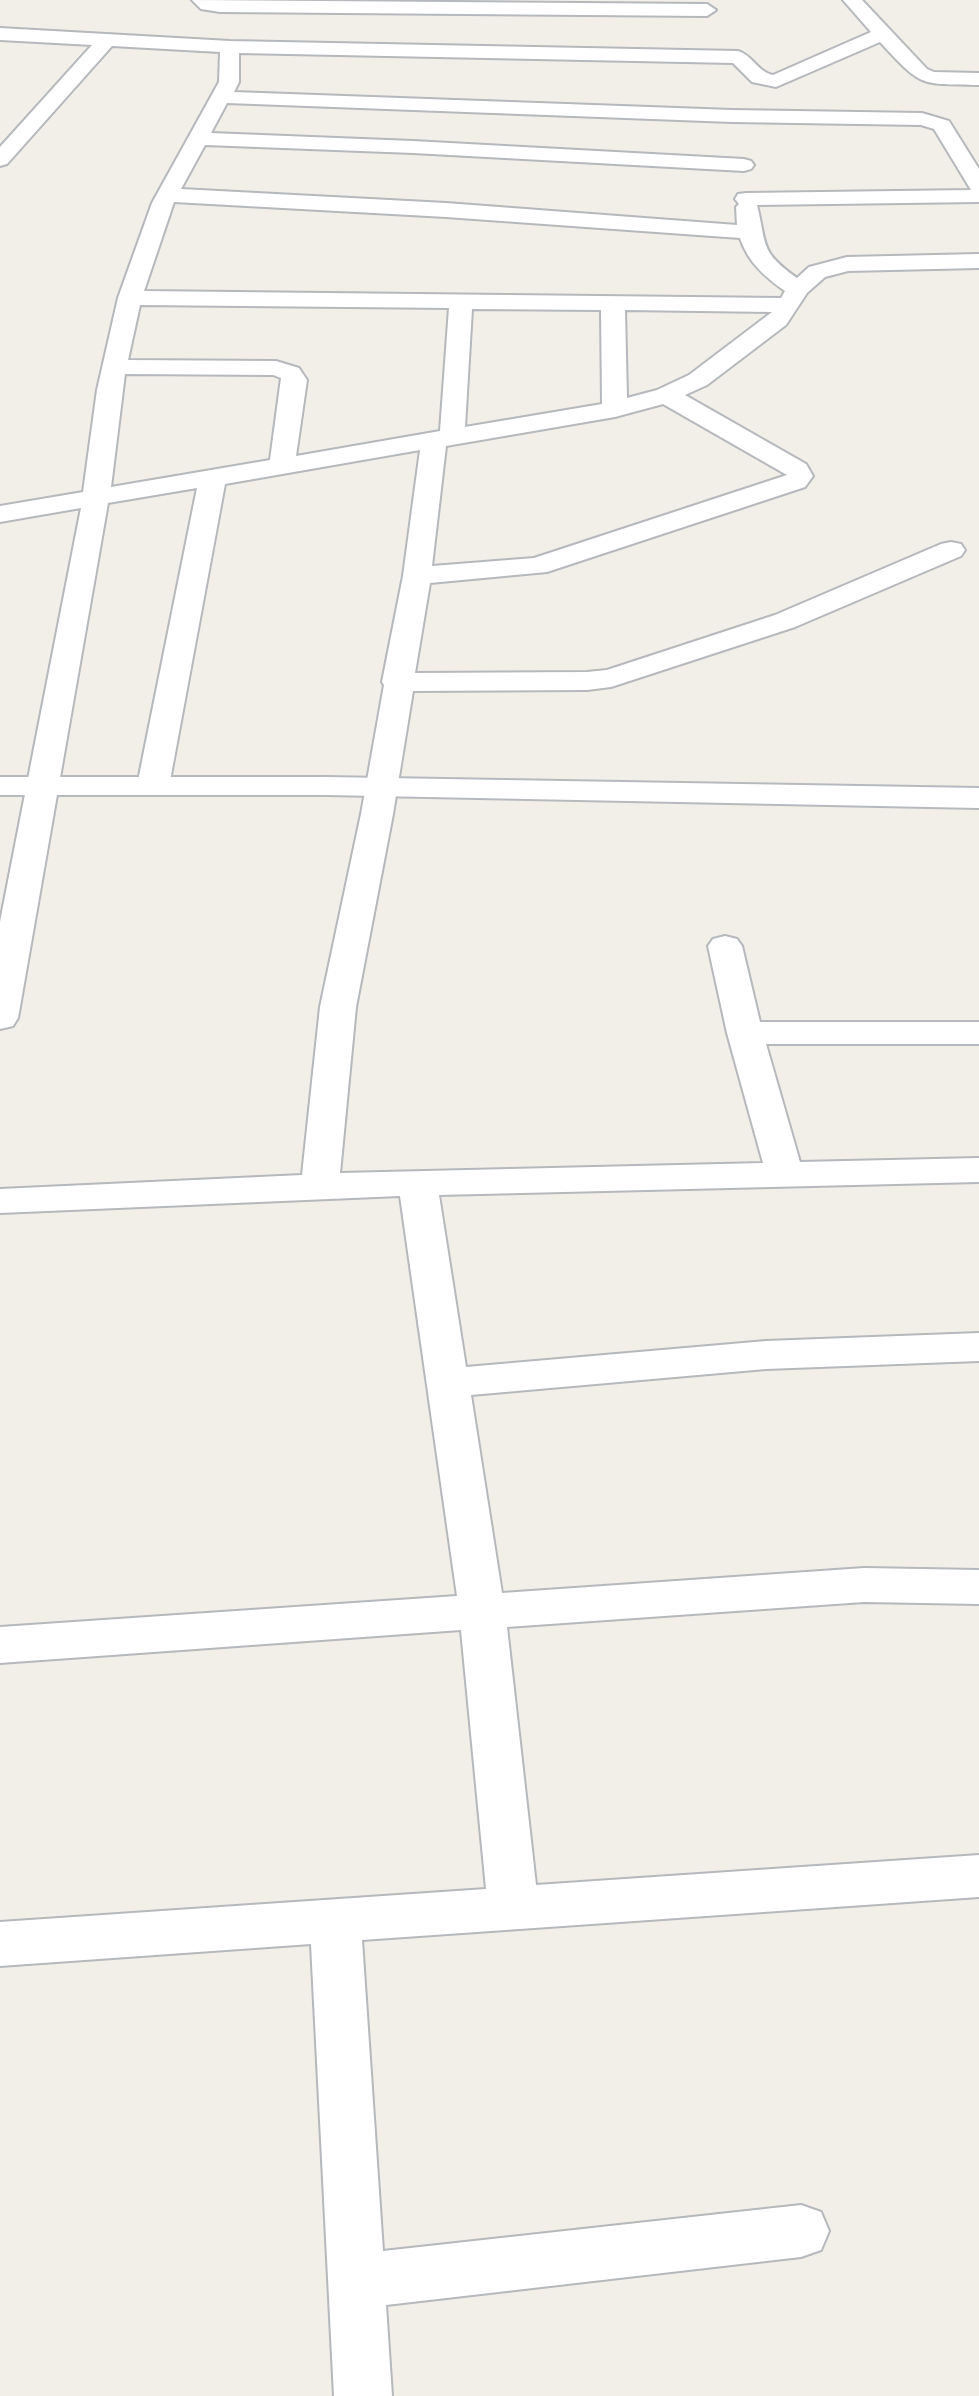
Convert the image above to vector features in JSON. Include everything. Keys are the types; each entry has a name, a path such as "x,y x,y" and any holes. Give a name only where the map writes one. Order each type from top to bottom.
{"street":[{"path":"201,0 207,5 220,7 347,4 704,5 738,57 761,81 776,81 882,34"},
{"path":"852,0 920,73 931,78 979,79"},
{"path":"331,50 347,4"},
{"path":"0,34 230,47 738,57"},
{"path":"0,160 107,40"},
{"path":"0,1018 96,498 115,366 130,298 167,195 229,82 230,47"},
{"path":"220,97 732,116 908,118 942,125 979,186"},
{"path":"732,116 744,165 747,232 763,265 793,297"},
{"path":"198,139 413,147 744,165"},
{"path":"167,195 446,210 747,232"},
{"path":"746,199 979,196"},
{"path":"0,514 615,409 666,395 698,380 778,320 793,297 817,272 847,264 979,261"},
{"path":"130,298 614,304 793,297"},
{"path":"320,1186 338,1007 381,787 397,682 443,438 461,302"},
{"path":"614,304 615,409"},
{"path":"115,366 276,369 290,373 295,380 282,465"},
{"path":"417,576 537,566 796,481 800,476 797,470 666,395"},
{"path":"153,786 214,476"},
{"path":"397,682 587,681 611,678 785,621 951,550"},
{"path":"0,786 381,787 979,798"},
{"path":"724,946 745,1033 785,1175"},
{"path":"745,1033 979,1034"},
{"path":"0,1201 320,1186 979,1170"},
{"path":"418,1185 482,1610 513,1909"},
{"path":"448,1383 766,1355 979,1348"},
{"path":"0,1645 864,1585 979,1587"},
{"path":"0,1944 979,1876"},
{"path":"335,1921 363,2396"},
{"path":"356,2281 801,2231"}]}
